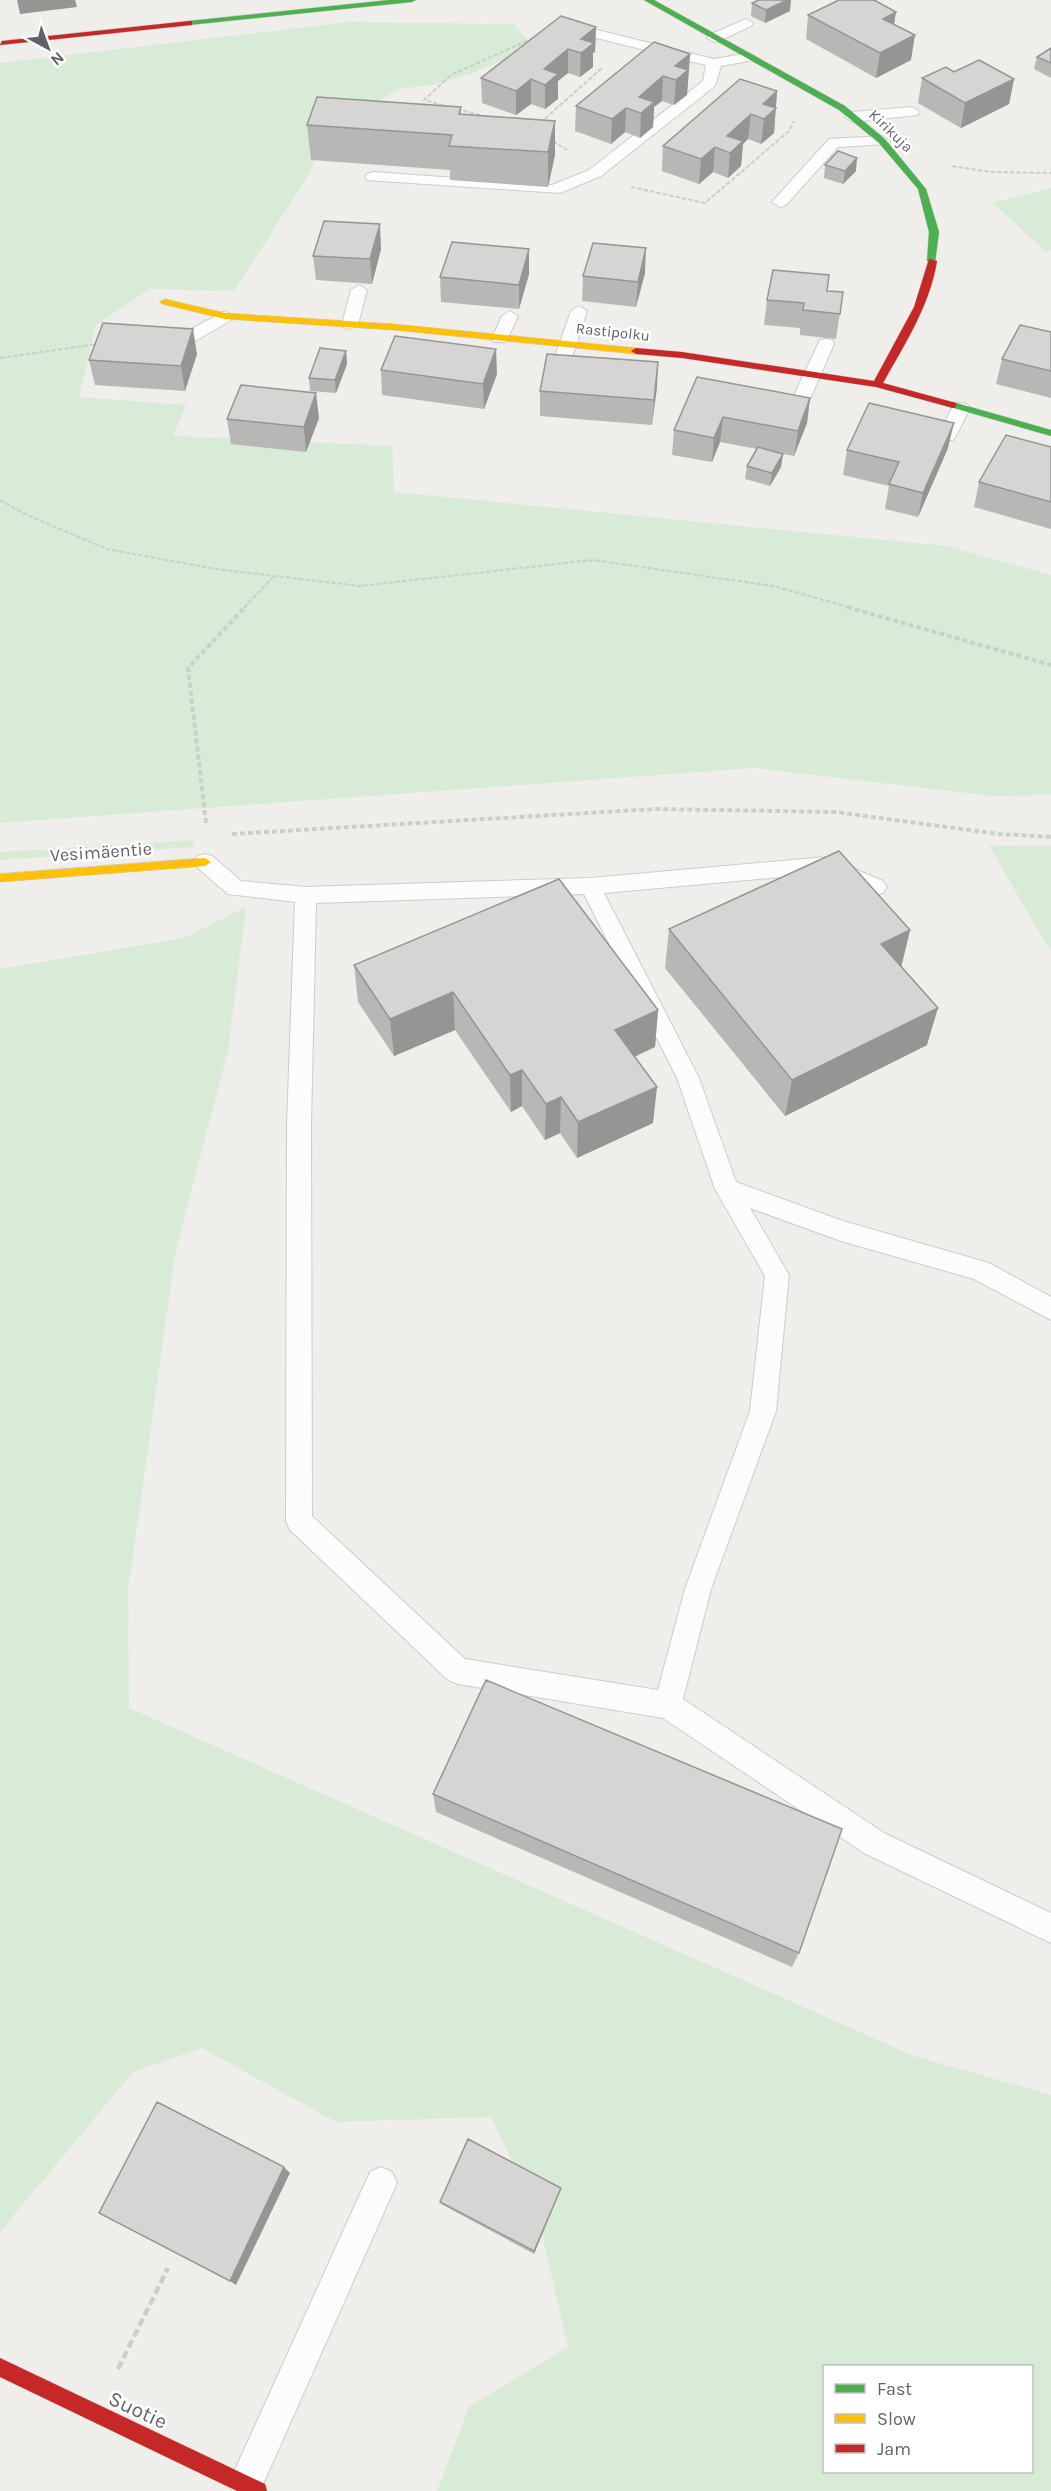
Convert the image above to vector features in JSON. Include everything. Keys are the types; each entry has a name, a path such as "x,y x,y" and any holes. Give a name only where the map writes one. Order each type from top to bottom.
{"street":[{"path":"2,43 412,0"},
{"name":"Kirikuja","path":"648,0 842,108 882,141 922,189 934,232 931,276 877,384"},
{"name":"Rastipolku","path":"165,302 225,316 411,329 682,355 877,384 1051,432"},
{"name":"Vesimäentie","path":"0,878 205,862"},
{"name":"Suotie","path":"0,2367 252,2487"}],"lane":[{"path":"714,38 746,22"},
{"path":"564,25 714,63 749,57"},
{"path":"372,177 554,190 595,173 710,83 714,63"},
{"path":"853,117 912,112"},
{"path":"780,202 834,142 882,141"},
{"path":"350,324 359,290"},
{"path":"559,370 579,311"},
{"path":"186,339 225,316"},
{"path":"500,338 510,316"},
{"path":"403,345 411,329"},
{"path":"798,406 826,344"},
{"path":"947,436 961,408"},
{"path":"205,862 236,888 306,895 590,886 827,865 876,887"},
{"path":"590,886 688,1078 727,1189 777,1275 763,1411 698,1589 668,1705"},
{"path":"306,895 299,1124 299,1521 458,1671 668,1705 874,1843 1051,1928"},
{"path":"727,1189 841,1230 980,1270 1051,1309"},
{"path":"252,2487 381,2183"}],"path":[{"path":"489,118 424,100 451,75 535,36"},
{"path":"533,130 631,42"},
{"path":"553,141 607,183 705,202 789,131 797,115"},
{"path":"895,156 991,172 1051,173"},
{"path":"0,358 109,342"},
{"path":"0,500 27,515 106,549 216,569 360,586 593,560 773,586 1051,665"},
{"path":"205,862 207,835 188,668 273,576"},
{"path":"207,835 655,809 835,812 999,834 1051,837"},
{"path":"96,2413 168,2268"}],"green space":[{"path":"349,22 514,24 533,47 471,74 431,85 399,89 361,111 326,138 306,179 234,291 150,289 96,325 79,397 186,405 173,436 392,446 394,492 947,546 1051,575 1051,795 993,796 754,768 0,823 0,63"},
{"path":"1051,188 1051,250 1046,252 993,203"},
{"path":"194,840 193,847 0,860 0,852"},
{"path":"1051,845 1051,952 989,846"},
{"path":"246,907 228,1051 176,1249 128,1591 129,1708 914,2056 1051,2095 1051,2491 437,2491 469,2407 568,2347 537,2213 491,2117 336,2122 202,2048 134,2071 0,2232 0,969 184,938"}],"building":[{"path":"759,0 787,0 766,10 752,3"},
{"path":"839,0 874,0 896,12 883,19 915,35 880,53 808,15"},
{"path":"561,16 596,27 581,39 594,43 581,53 568,49 544,69 558,74 545,85 531,79 516,91 481,78"},
{"path":"654,42 690,54 675,66 688,70 676,80 663,76 639,97 654,102 641,113 626,108 612,119 576,106"},
{"path":"1051,48 1051,63 1037,57"},
{"path":"979,60 1014,79 965,103 922,78 946,67 954,72"},
{"path":"740,79 777,91 763,104 776,108 764,119 751,114 727,136 743,141 730,153 715,147 701,159 663,146"},
{"path":"317,97 461,107 459,114 555,121 548,152 449,146 452,135 307,125"},
{"path":"838,151 857,158 845,171 825,165"},
{"path":"324,221 380,224 370,259 313,256"},
{"path":"452,242 529,249 519,285 440,277"},
{"path":"593,243 646,248 638,282 583,276"},
{"path":"773,270 829,275 827,291 843,292 840,314 803,310 804,303 767,300"},
{"path":"103,323 193,329 181,366 89,360"},
{"path":"1020,325 1051,332 1051,371 1002,359"},
{"path":"395,336 496,349 483,384 381,370"},
{"path":"320,348 346,351 335,380 309,378"},
{"path":"547,354 658,362 654,400 540,391"},
{"path":"697,377 810,398 798,431 723,417 714,438 674,430"},
{"path":"241,385 316,393 304,427 227,419"},
{"path":"869,403 954,423 923,493 889,484 899,462 847,450"},
{"path":"1006,435 1051,447 1051,502 979,482"},
{"path":"758,447 783,454 772,473 747,466"},
{"path":"839,851 910,930 881,944 938,1008 792,1080 669,929"},
{"path":"559,879 658,1010 615,1030 657,1087 578,1122 561,1097 546,1104 522,1070 510,1075 453,992 390,1019 354,965"},
{"path":"486,1680 842,1829 799,1953 433,1794"},
{"path":"157,2102 284,2167 230,2281 99,2213"},
{"path":"468,2139 561,2188 534,2251 440,2202"}],"traffic: fast":[{"path":"189,23 412,0"},
{"path":"648,0 842,108 882,141 922,189 934,232 932,261"},
{"path":"953,405 1051,433"}],"traffic: slow":[{"path":"165,302 225,316 393,327 636,351"},
{"path":"0,878 205,862"}],"traffic: jam":[{"path":"2,43 189,23"},
{"path":"877,384 902,341 918,307 930,275 932,261"},
{"path":"636,351 682,355 877,384 953,405"},
{"path":"0,2367 258,2491"}]}
